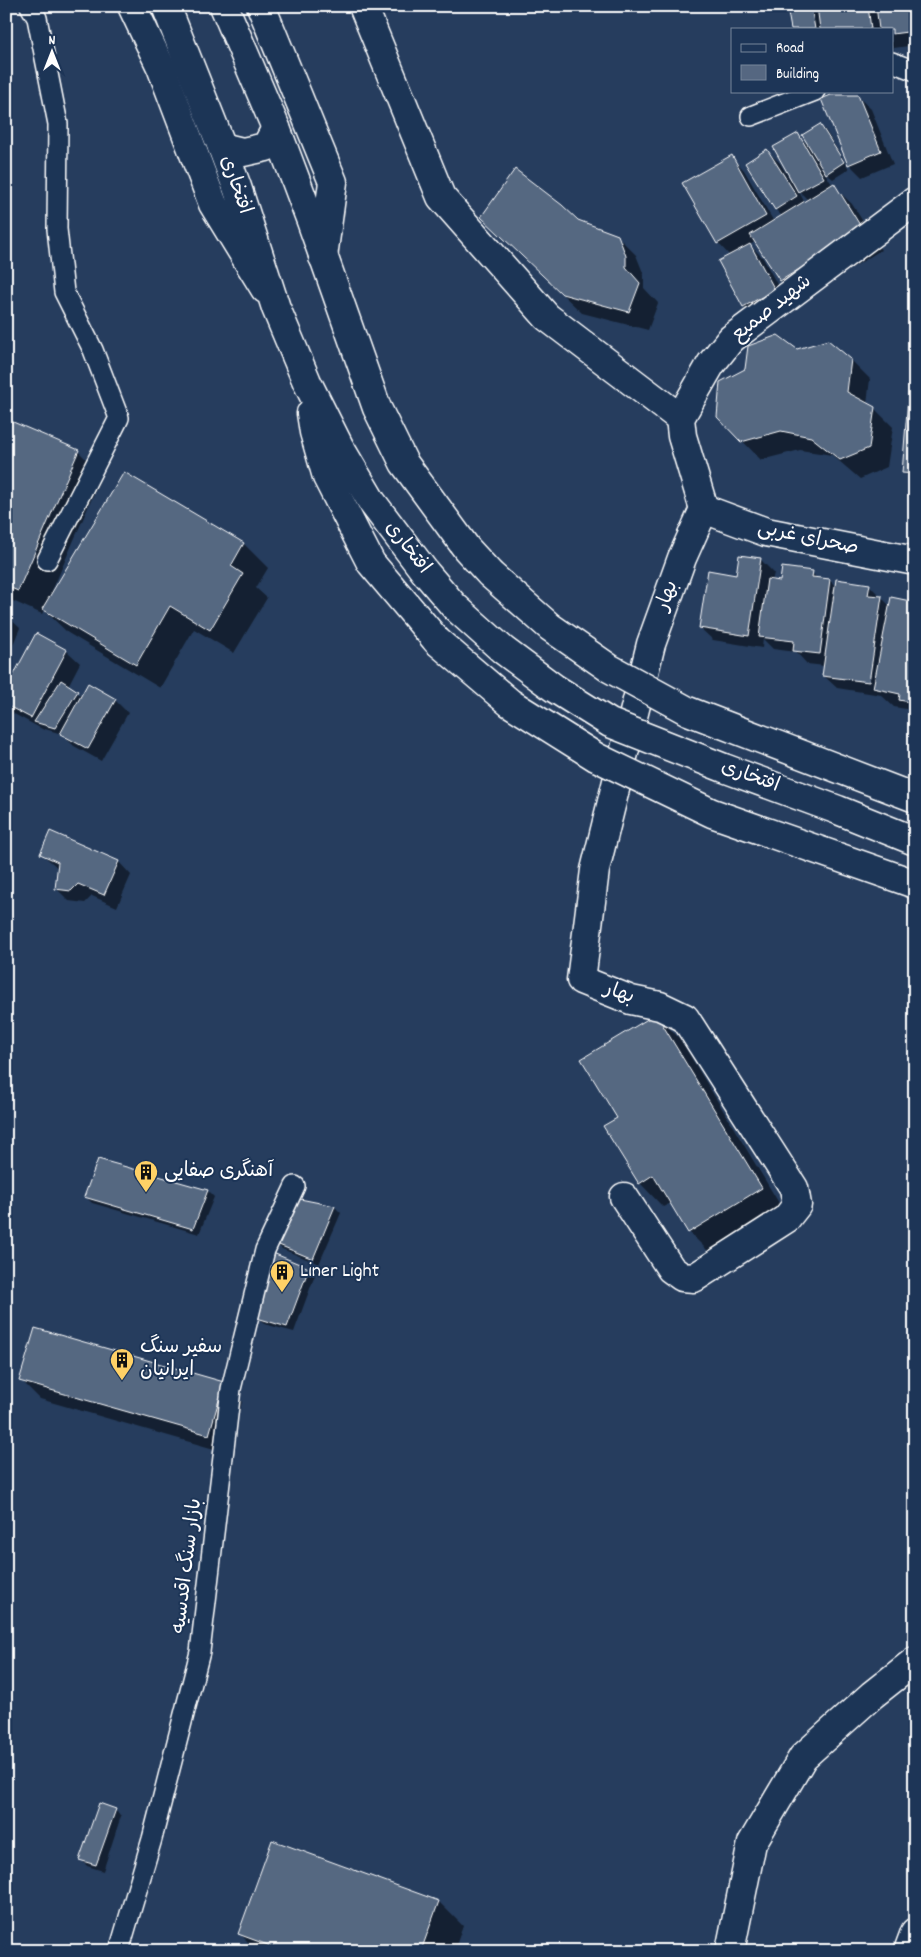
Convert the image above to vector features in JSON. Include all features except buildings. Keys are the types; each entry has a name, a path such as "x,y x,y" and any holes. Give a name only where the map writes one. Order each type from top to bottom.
{"main road":[{"path":"132,6 161,67 213,204 276,308"},
{"name":"افتخاری","path":"166,6 237,187 276,308 307,382 339,446 372,502 425,572 454,606 503,650 554,688 610,723 915,841"},
{"name":"افتخاری","path":"224,6 276,128 377,408 404,463 467,549 490,574 550,627 609,668 688,712 915,798"},
{"path":"261,6 334,182 323,257"},
{"path":"363,6 441,198 547,316 680,418 682,436 704,509"},
{"path":"222,147 243,152 266,147 276,128"},
{"name":"شهید صمیع","path":"680,418 711,364 731,339 915,201"},
{"path":"307,382 314,432 327,477 371,563 437,641 510,703 596,757 712,813 915,884"},
{"name":"صحرای غربی","path":"704,509 766,532 915,561"},
{"name":"بهار","path":"624,1197 671,1269 682,1277 694,1278 786,1218 797,1204 794,1188 685,1018 660,1006 631,1000 581,980 595,870 651,644 682,558 704,509"},
{"path":"730,1951 752,1842 803,1757 872,1695 915,1661"},
{"path":"908,1951 915,1932"}],"lane":[{"path":"30,6 37,18 58,124 56,229 64,292 93,350 119,418 47,560"},
{"path":"894,63 915,71"},
{"path":"751,116 812,92"},
{"name":"بازار سنگ اقدسیه","path":"120,1951 152,1839 200,1652 231,1389 266,1250 295,1186"}],"place":[{"name":"آهنگری صفایی","path":"146,1193"},
{"name":"Liner Light","path":"282,1293"},
{"name":"سفیر سنگ ایرانیان","path":"122,1381"}]}
